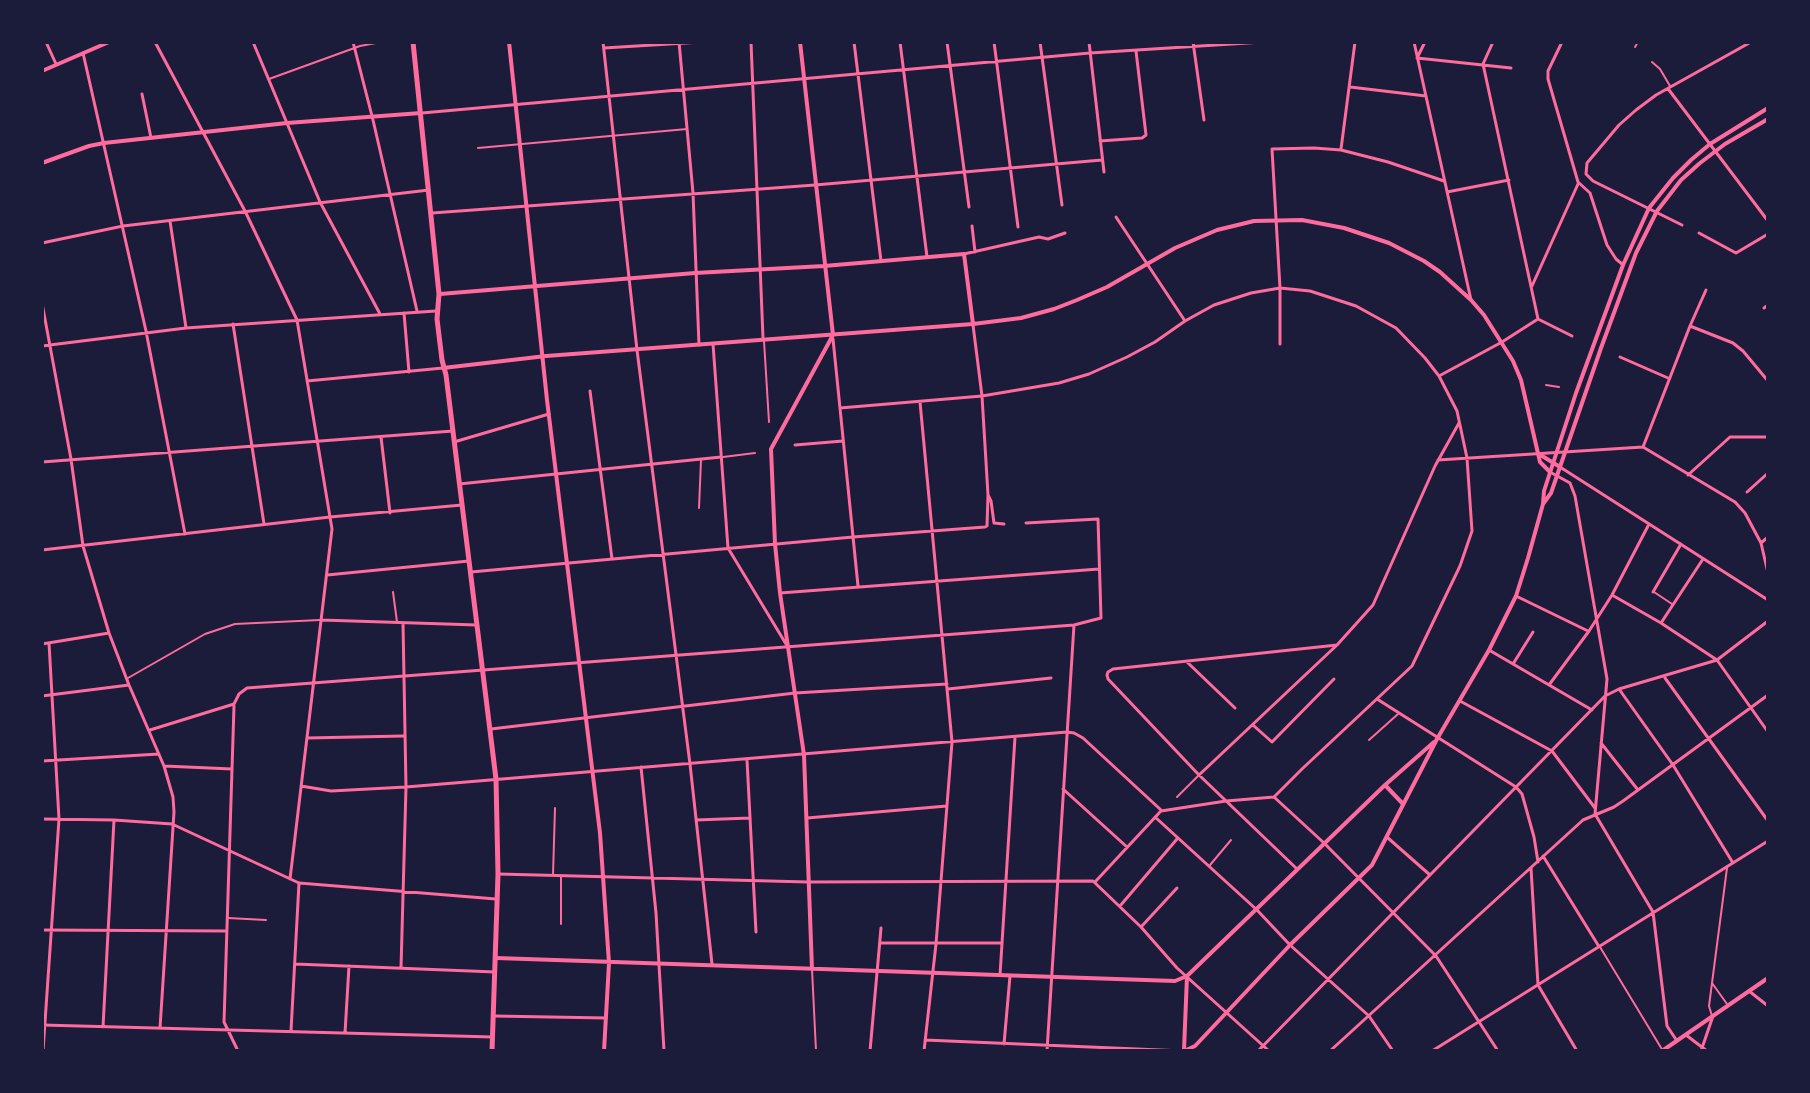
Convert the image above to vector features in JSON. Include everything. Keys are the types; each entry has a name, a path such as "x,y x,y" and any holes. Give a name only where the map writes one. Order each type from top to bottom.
{"main road":[{"path":"413,42 439,294 437,319 496,779 498,874 492,1051"}],"street":[{"path":"46,42 56,65"},
{"path":"42,71 109,42"},
{"path":"155,42 245,211 297,320 332,529 290,879"},
{"path":"253,42 320,202 381,314"},
{"path":"353,42 417,312"},
{"path":"268,79 354,48 381,42"},
{"path":"510,42 549,414 604,877 609,962 604,1051"},
{"path":"603,42 712,965"},
{"path":"604,48 702,42"},
{"path":"751,42 769,422"},
{"path":"800,42 858,587"},
{"path":"854,42 881,261"},
{"path":"900,42 927,257"},
{"path":"947,42 969,207"},
{"path":"994,42 1018,227"},
{"path":"1040,42 1062,205"},
{"path":"1089,42 1104,172"},
{"path":"42,163 104,143 203,131 1194,44 1263,42"},
{"path":"1341,150 1355,42"},
{"path":"1414,42 1471,300"},
{"path":"1417,58 1425,42"},
{"path":"1493,42 1483,64 1538,319"},
{"path":"1562,42 1548,71 1548,79 1578,182 1590,193 1610,252 1623,265"},
{"path":"1635,47 1638,42"},
{"path":"1682,225 1593,181 1586,174 1587,163 1619,125 1646,102 1751,42"},
{"path":"679,43 693,193 699,345"},
{"path":"1194,44 1204,120"},
{"path":"1100,141 1142,138 1146,135 1136,50"},
{"path":"83,53 146,331 185,534"},
{"path":"1417,58 1511,68"},
{"path":"1652,62 1663,72 1670,88 1768,221"},
{"path":"1350,87 1426,96"},
{"path":"142,94 151,138"},
{"path":"925,1040 1184,1051 1195,1046 1290,945 1372,865 1516,596 1544,491 1576,393 1623,265 1649,208 1673,178 1710,144 1768,108"},
{"path":"1543,504 1551,493 1636,253 1657,211 1681,180 1715,151 1768,119"},
{"path":"478,148 688,129"},
{"path":"1280,344 1272,149 1341,150 1444,181"},
{"path":"431,213 1102,160"},
{"path":"1447,192 1509,180"},
{"path":"1532,286 1578,182"},
{"path":"42,243 123,226 429,190"},
{"path":"1116,217 1185,321"},
{"path":"169,220 186,328"},
{"path":"307,381 543,357 1021,318 1054,309 1107,287 1185,243 1243,223 1302,220 1368,234 1389,243 1440,272 1471,300 1502,342 1521,380 1541,464 1570,483 1575,496 1607,679 1595,814 1653,912 1667,1026 1677,1041"},
{"path":"972,226 975,252"},
{"path":"439,294 964,254 1039,237 1048,239 1065,233"},
{"path":"1699,233 1736,253 1768,234"},
{"path":"471,572 987,526 982,396 964,254"},
{"path":"840,408 982,396 1059,383 1089,374 1142,349 1185,321 1230,299 1280,288 1310,291 1356,306 1396,328 1439,376 1451,396 1467,458 1472,531 1412,666 1274,797 1161,811 1094,881"},
{"path":"1643,447 1706,290"},
{"path":"42,303 71,459 83,546 109,633 150,730 173,797 160,1028"},
{"path":"42,346 146,331 439,310"},
{"path":"404,313 409,372"},
{"path":"1538,319 1572,336"},
{"path":"1439,376 1538,319"},
{"path":"233,324 264,524"},
{"path":"1690,326 1733,343 1768,381"},
{"path":"816,1051 804,755 780,593 771,449 833,335"},
{"path":"713,344 728,548 788,647"},
{"path":"1620,357 1669,378"},
{"path":"1546,385 1559,387"},
{"path":"590,391 612,559"},
{"path":"920,401 952,742 942,881 924,1051"},
{"path":"454,442 549,414"},
{"path":"1177,797 1337,645 1373,605 1438,460 1459,422"},
{"path":"42,462 453,431"},
{"path":"381,437 390,513"},
{"path":"1688,475 1730,437 1768,437"},
{"path":"795,445 843,441"},
{"path":"1438,460 1643,447 1727,496 1745,513 1761,543 1768,573"},
{"path":"459,484 755,453"},
{"path":"1539,454 1768,600"},
{"path":"699,508 701,459"},
{"path":"1747,492 1768,473"},
{"path":"1570,483 1574,476"},
{"path":"988,495 994,523 1004,524"},
{"path":"42,550 462,505"},
{"path":"238,1051 224,1022 228,850 234,704 239,694 247,688 1074,625 1101,618 1098,519 1026,523"},
{"path":"1549,685 1612,595 1649,524"},
{"path":"1761,543 1768,537"},
{"path":"1673,604 1653,592 1681,544"},
{"path":"1661,623 1703,559"},
{"path":"327,575 469,561"},
{"path":"780,593 1101,568"},
{"path":"393,592 400,623 406,787 401,968"},
{"path":"1762,597 1768,593"},
{"path":"1612,595 1717,660 1768,732"},
{"path":"1516,596 1589,631"},
{"path":"127,678 205,634 235,624 321,620 477,625"},
{"path":"1258,1051 1605,696 1717,660 1768,621"},
{"path":"1047,1051 1074,625"},
{"path":"1513,664 1533,632"},
{"path":"42,644 109,633"},
{"path":"43,1051 59,819 49,643"},
{"path":"1297,869 1199,775 1108,679 1108,672 1337,645"},
{"path":"1489,650 1592,710"},
{"path":"1187,662 1235,708"},
{"path":"1664,677 1768,821"},
{"path":"491,729 795,693 948,687 1051,678"},
{"path":"1253,725 1272,742 1334,679"},
{"path":"42,696 129,685"},
{"path":"1619,689 1673,765 1733,863"},
{"path":"1330,1051 1583,820 1614,807 1768,695"},
{"path":"1377,699 1516,787 1522,794 1538,862"},
{"path":"1460,700 1552,751 1595,808"},
{"path":"150,730 234,704"},
{"path":"1369,740 1399,714"},
{"path":"301,786 331,791 406,787 1067,732 1083,738 1161,811"},
{"path":"307,738 404,736"},
{"path":"1000,975 1015,737"},
{"path":"496,958 1169,982 1187,976 1437,739"},
{"path":"1601,743 1638,790"},
{"path":"42,761 159,754"},
{"path":"747,759 756,932"},
{"path":"164,766 232,769"},
{"path":"641,767 653,879 664,1051"},
{"path":"1385,785 1403,804"},
{"path":"1063,789 1127,847"},
{"path":"1274,797 1436,956 1498,1051"},
{"path":"806,818 947,806"},
{"path":"553,876 555,808"},
{"path":"1155,817 1369,1016 1393,1051"},
{"path":"696,820 750,818"},
{"path":"42,819 172,824 299,883 497,899"},
{"path":"103,1027 114,820"},
{"path":"1385,836 1430,875"},
{"path":"1120,906 1178,838"},
{"path":"1209,866 1231,840"},
{"path":"1432,1051 1768,841"},
{"path":"1543,856 1663,1051 1768,978"},
{"path":"1686,1035 1704,1050 1713,1016 1709,1006 1711,982 1727,867"},
{"path":"1531,868 1538,985 1577,1051"},
{"path":"498,874 808,882 1094,881 1187,976 1269,1051"},
{"path":"561,876 561,924"},
{"path":"291,1031 299,883"},
{"path":"1141,927 1177,888"},
{"path":"227,918 266,920"},
{"path":"870,1051 881,928"},
{"path":"42,930 226,931"},
{"path":"880,943 1002,943"},
{"path":"295,964 495,972"},
{"path":"345,1033 349,966"},
{"path":"1004,1044 1010,976"},
{"path":"1184,1051 1187,976"},
{"path":"1711,982 1728,1006"},
{"path":"1749,991 1768,1006"},
{"path":"494,1016 606,1018"},
{"path":"44,1025 493,1037"}]}
